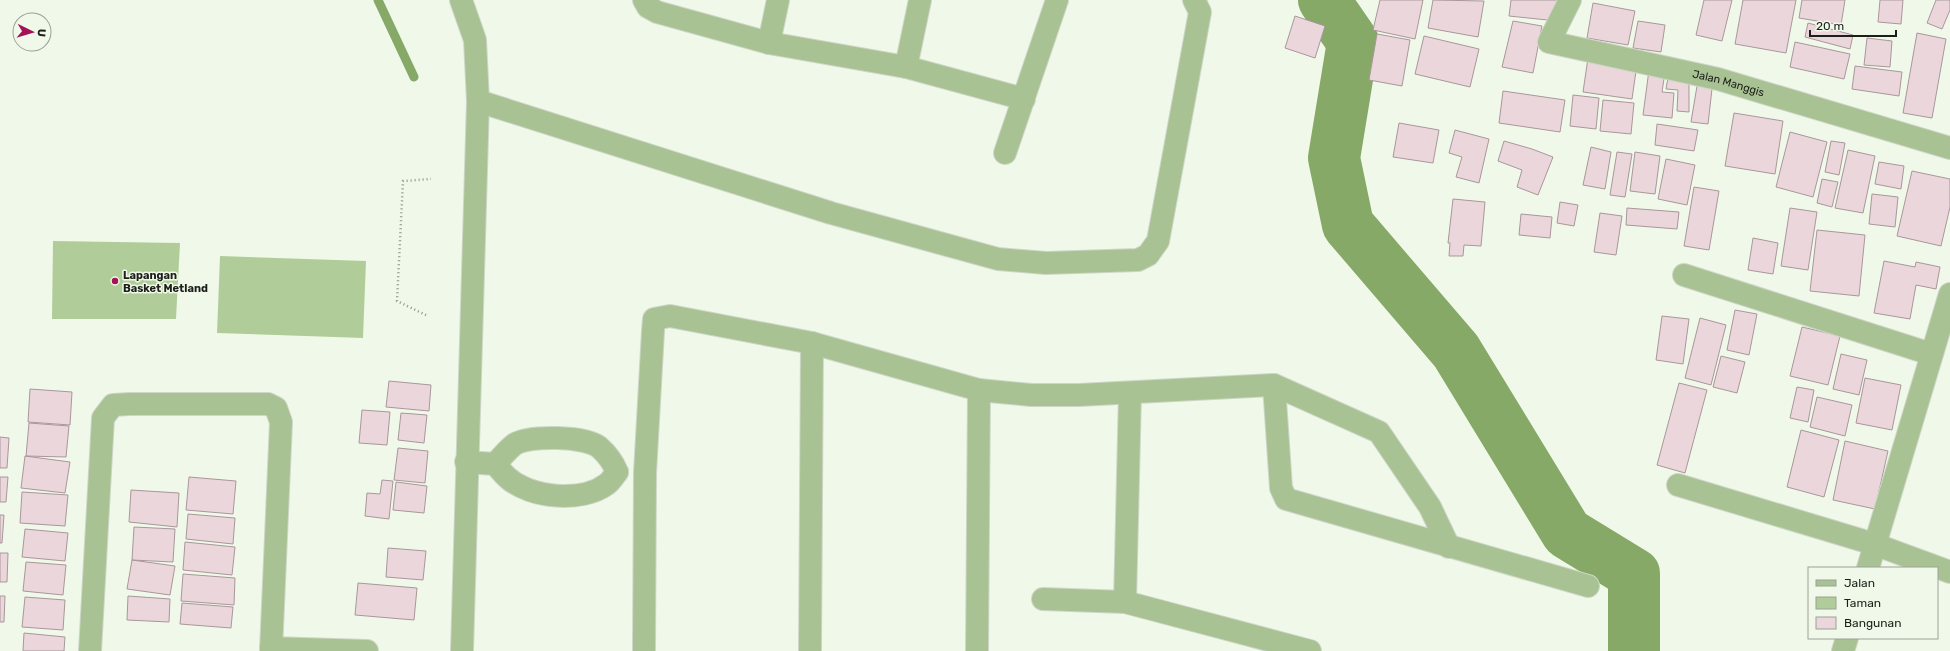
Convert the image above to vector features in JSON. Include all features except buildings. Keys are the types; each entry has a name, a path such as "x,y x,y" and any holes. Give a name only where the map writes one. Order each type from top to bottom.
{"street":[{"path":"461,0 475,40 478,101 466,462 462,651"},
{"path":"644,0 648,7 657,12 769,43 906,67 1024,99"},
{"path":"769,43 778,0"},
{"path":"906,67 920,0"},
{"path":"1005,153 1057,0"},
{"path":"478,101 831,212 998,259 1046,264 1138,260 1148,255 1158,241 1200,12 1194,0"},
{"name":"Jalan Manggis","path":"1570,0 1549,42 1718,79 1950,148"},
{"path":"1684,275 1931,354"},
{"path":"1868,567 1950,294"},
{"path":"644,651 645,474 654,319 670,316 812,343 979,390 1031,395 1130,393 1274,385 1378,432 1430,507 1449,547"},
{"path":"810,651 812,343"},
{"path":"1274,385 1281,488 1286,499 1588,586"},
{"path":"978,651 979,390"},
{"path":"1126,602 1130,393"},
{"path":"90,651 103,418 113,405 130,404 268,404 276,408 281,422 271,649 367,651"},
{"path":"495,464 515,444 528,439 554,437 598,446 613,462 617,472"},
{"path":"466,462 495,464 508,478 526,489 563,497 585,494 607,484 617,472"},
{"path":"617,472 645,474"},
{"path":"1678,485 1874,544 1936,567"},
{"path":"1938,568 1950,572"},
{"path":"1043,599 1126,602 1268,646 1310,651"},
{"path":"1843,651 1848,639"}],"path":[{"path":"426,316 397,301 403,181 431,178"}],"green space":[{"name":"Lapangan Basket Metland","path":"53,241 180,243 176,319 52,319"},
{"path":"220,256 366,261 363,338 217,333"}],"waterway":[{"path":"378,0 414,77"},
{"path":"1324,0 1353,42 1334,158 1348,225 1456,351 1567,533 1634,574 1634,651"}],"place":[{"name":"Lapangan Basket Metland","path":"115,281"}]}
